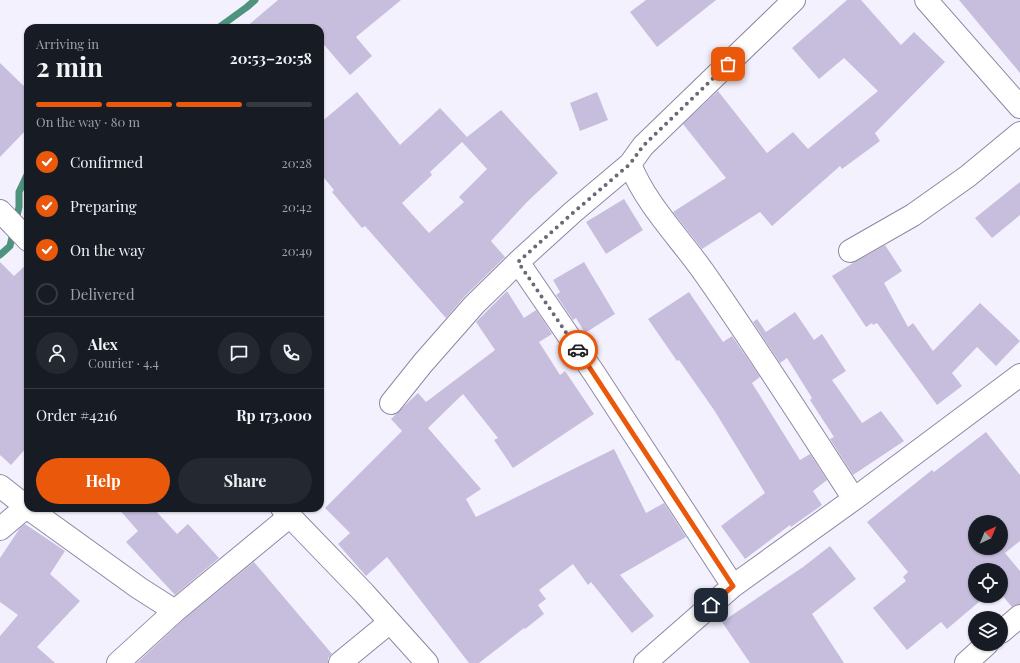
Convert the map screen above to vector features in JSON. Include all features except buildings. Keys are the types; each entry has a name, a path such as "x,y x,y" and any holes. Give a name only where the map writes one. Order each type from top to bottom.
{"street":[{"path":"391,403 423,363 474,305 518,262 630,164 643,146 794,0"},
{"path":"934,2 1020,107"},
{"path":"850,251 913,215 968,176 1020,133"},
{"path":"630,164 644,192 705,273 854,499"},
{"path":"1,212 24,235"},
{"path":"518,262 594,373 733,586"},
{"path":"645,663 733,586 854,499 1020,375"},
{"path":"0,486 24,506"},
{"path":"0,529 24,510"},
{"path":"33,512 139,588 175,611"},
{"path":"118,663 286,512 427,663"},
{"path":"1008,626 1020,616"},
{"path":"340,663 390,622"},
{"path":"966,663 979,651"}],"waterway":[{"path":"224,24 255,0"},
{"path":"0,255 10,246 19,207 19,192 24,181"}],"way so far":[{"path":"578,350 518,262 630,164 643,146 728,64"}],"route":[{"path":"578,350 733,586 711,605"}]}
